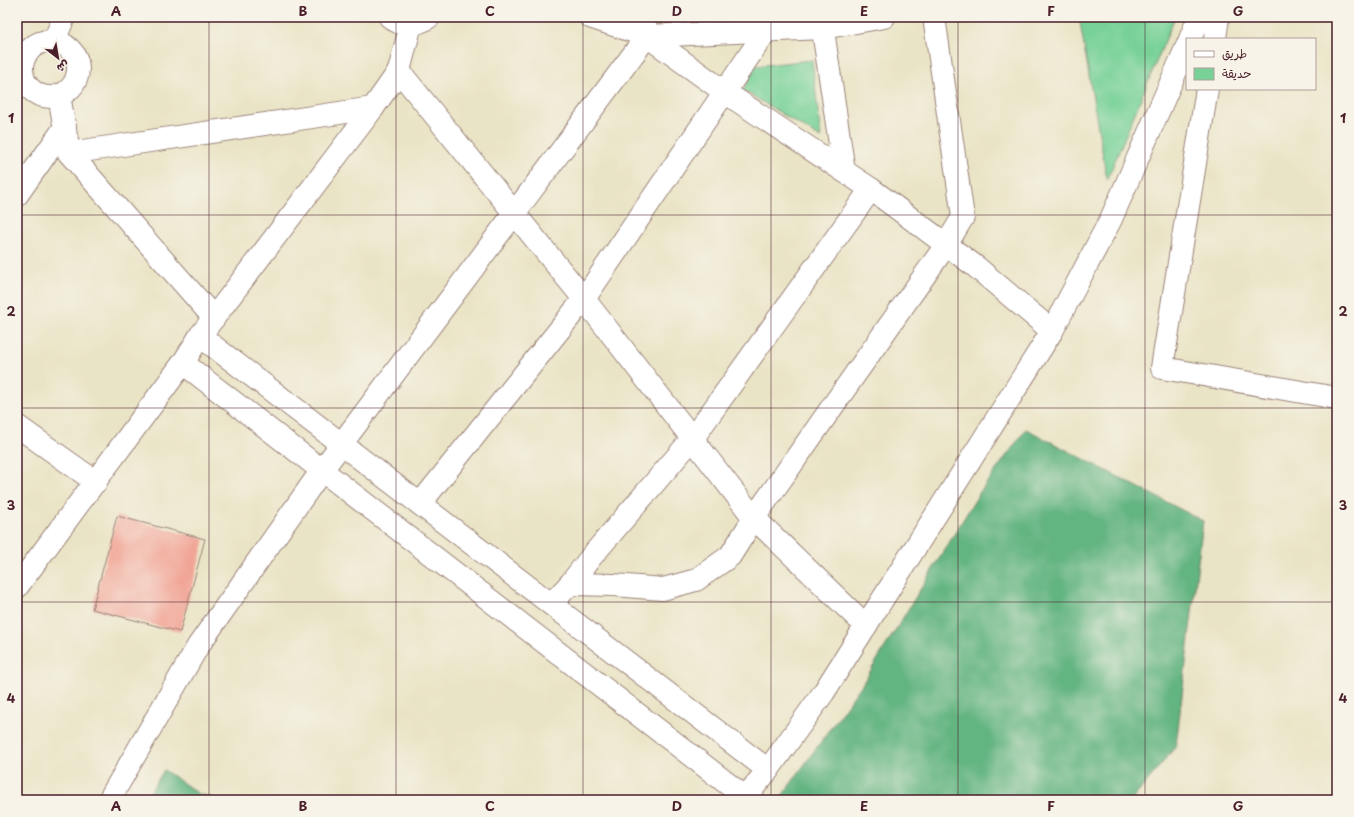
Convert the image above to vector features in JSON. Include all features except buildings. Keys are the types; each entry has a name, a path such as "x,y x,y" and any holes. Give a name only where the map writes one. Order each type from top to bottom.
{"street":[{"path":"54,41 64,17"},
{"path":"390,17 401,24 420,21"},
{"path":"590,17 646,26 766,31 822,23 884,17"},
{"path":"570,584 614,584 663,589 696,580 730,556 754,518 946,245 963,218 934,17"},
{"path":"1190,38 1199,17"},
{"path":"1215,38 1218,17"},
{"path":"17,587 183,363 200,336 373,108 399,70 420,21"},
{"path":"822,23 844,171"},
{"path":"646,26 726,93 871,189 975,266 1052,331"},
{"path":"109,800 198,646 322,470 513,213 646,26"},
{"path":"420,504 584,299 726,93 766,31"},
{"path":"54,41 63,44 71,50 76,58 78,67 77,77 73,85 67,91 50,97 41,95 27,85 20,58 36,45 54,41"},
{"path":"183,363 744,799 768,770 824,692 1052,331 1111,219 1186,48"},
{"path":"399,70 584,299 754,518 866,626"},
{"path":"1207,90 1162,368 1337,398"},
{"path":"59,95 69,153 214,318"},
{"path":"69,153 373,108"},
{"path":"17,195 65,127"},
{"path":"551,604 570,584 591,557 693,438 871,189"},
{"path":"200,336 768,770"},
{"path":"17,426 96,482"}],"green space":[{"path":"1079,17 1175,17 1107,180"},
{"path":"812,60 821,138 743,90 756,66"},
{"path":"1026,429 1203,521 1176,746 1132,800 779,800 863,683 980,492"},
{"path":"164,770 199,794 219,800 145,800"}]}
